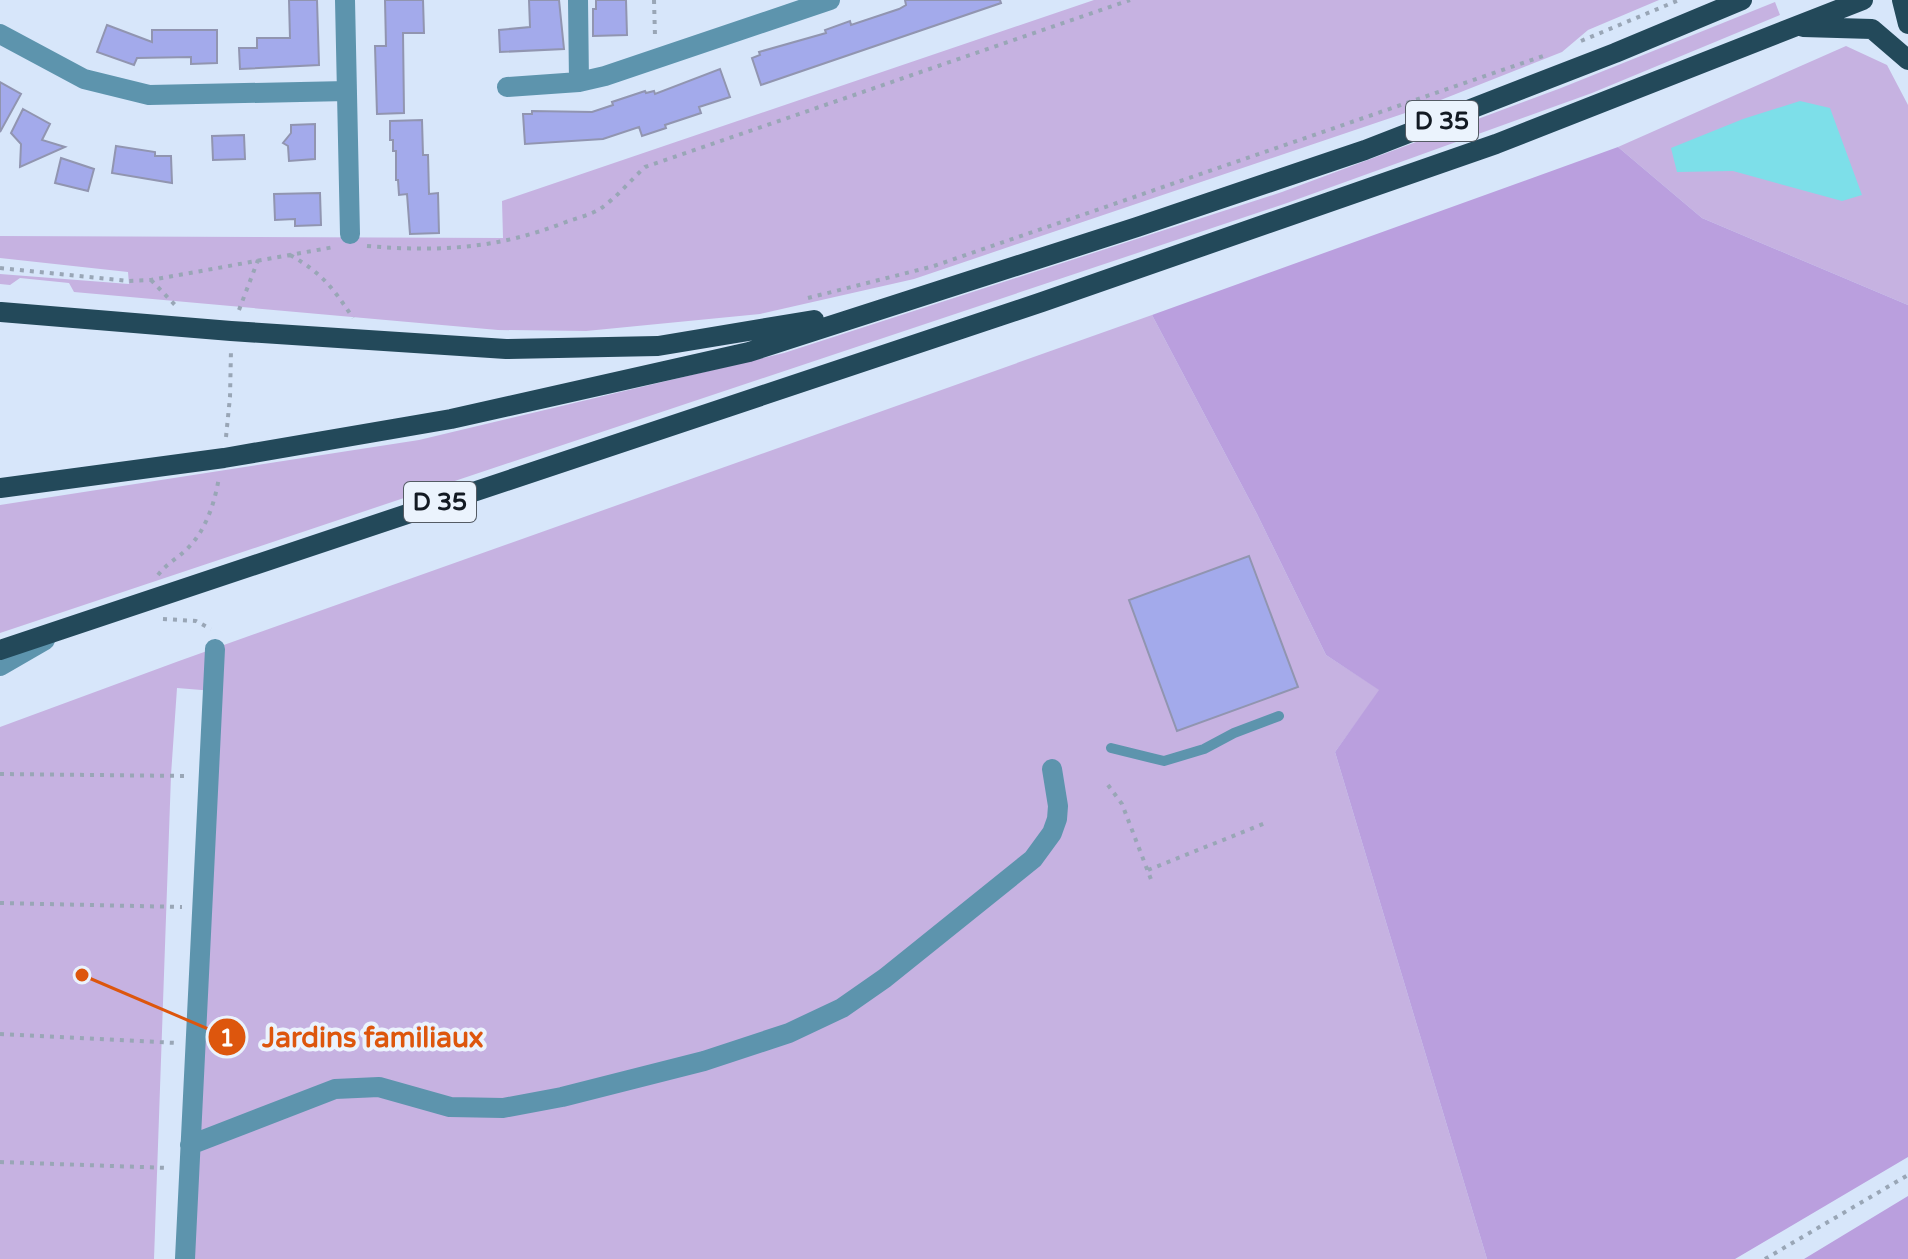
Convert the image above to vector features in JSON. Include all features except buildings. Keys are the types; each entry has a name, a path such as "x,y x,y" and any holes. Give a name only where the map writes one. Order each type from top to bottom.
{"main road":[{"name":"D 35","path":"0,488 211,460 451,419 749,352 1365,150 1742,0"},
{"name":"D 35","path":"0,650 1042,302 1496,144 1863,0"},
{"path":"1902,0 1908,24"},
{"path":"1791,26 1872,29 1908,60"},
{"path":"0,312 506,349 658,346 882,310"}],"street":[{"path":"345,0 348,239"},
{"path":"578,0 579,82"},
{"path":"507,87 579,82 830,0"},
{"path":"0,34 84,79 149,95 347,91"},
{"path":"0,666 72,625"},
{"path":"185,1259 190,1145 187,1043 215,649"},
{"path":"190,1145 335,1089 379,1087 450,1107 503,1108 536,1103 704,1061 789,1033 842,1008 885,978 1033,859 1052,833 1057,819 1052,769"}],"lane":[{"path":"1111,748 1164,761 1204,749 1234,733 1279,716"}],"path":[{"path":"654,0 656,59"},
{"path":"0,268 129,281 151,280 290,255 348,239 402,249 479,248 507,243 600,209 645,167 1130,0"},
{"path":"1568,47 1679,0"},
{"path":"806,299 934,266 1555,52"},
{"path":"290,255 315,269 331,284 353,318 353,329"},
{"path":"151,280 174,305 182,308"},
{"path":"0,774 190,776"},
{"path":"1108,785 1122,804 1152,882"},
{"path":"1148,870 1268,822"},
{"path":"0,903 182,907"},
{"path":"177,1030 187,1043"},
{"path":"0,1034 187,1043"},
{"path":"0,1162 174,1168"},
{"path":"1765,1259 1908,1175"}],"shaded area":[{"path":"1094,0 1659,0 1588,30 1562,52 1423,107 914,279 760,314 586,331 498,330 74,292 69,283 20,278 10,285 0,284 0,274 129,284 128,272 0,258 0,236 503,238 502,201"},
{"path":"1775,2 1780,15 1592,93 1287,203 0,633 0,505 419,440 784,353 1282,192 1561,88"},
{"path":"1846,46 1887,65 1908,105 1908,305 1702,218 1618,147"},
{"path":"1618,147 1702,218 1908,305 1908,1157 1735,1259 1487,1259 1335,752 1379,690 1326,655 1257,514 1152,315"},
{"path":"1152,315 1257,514 1326,655 1380,690 1335,752 1487,1259 193,1259 214,691 177,688 171,775 154,1259 0,1259 0,727"},
{"path":"1908,1196 1908,1259 1804,1259"}],"water":[{"path":"1800,101 1830,108 1862,195 1842,201 1733,171 1677,172 1671,148 1743,119"}],"place":[{"name":"Jardins familiaux","path":"82,975"}]}
